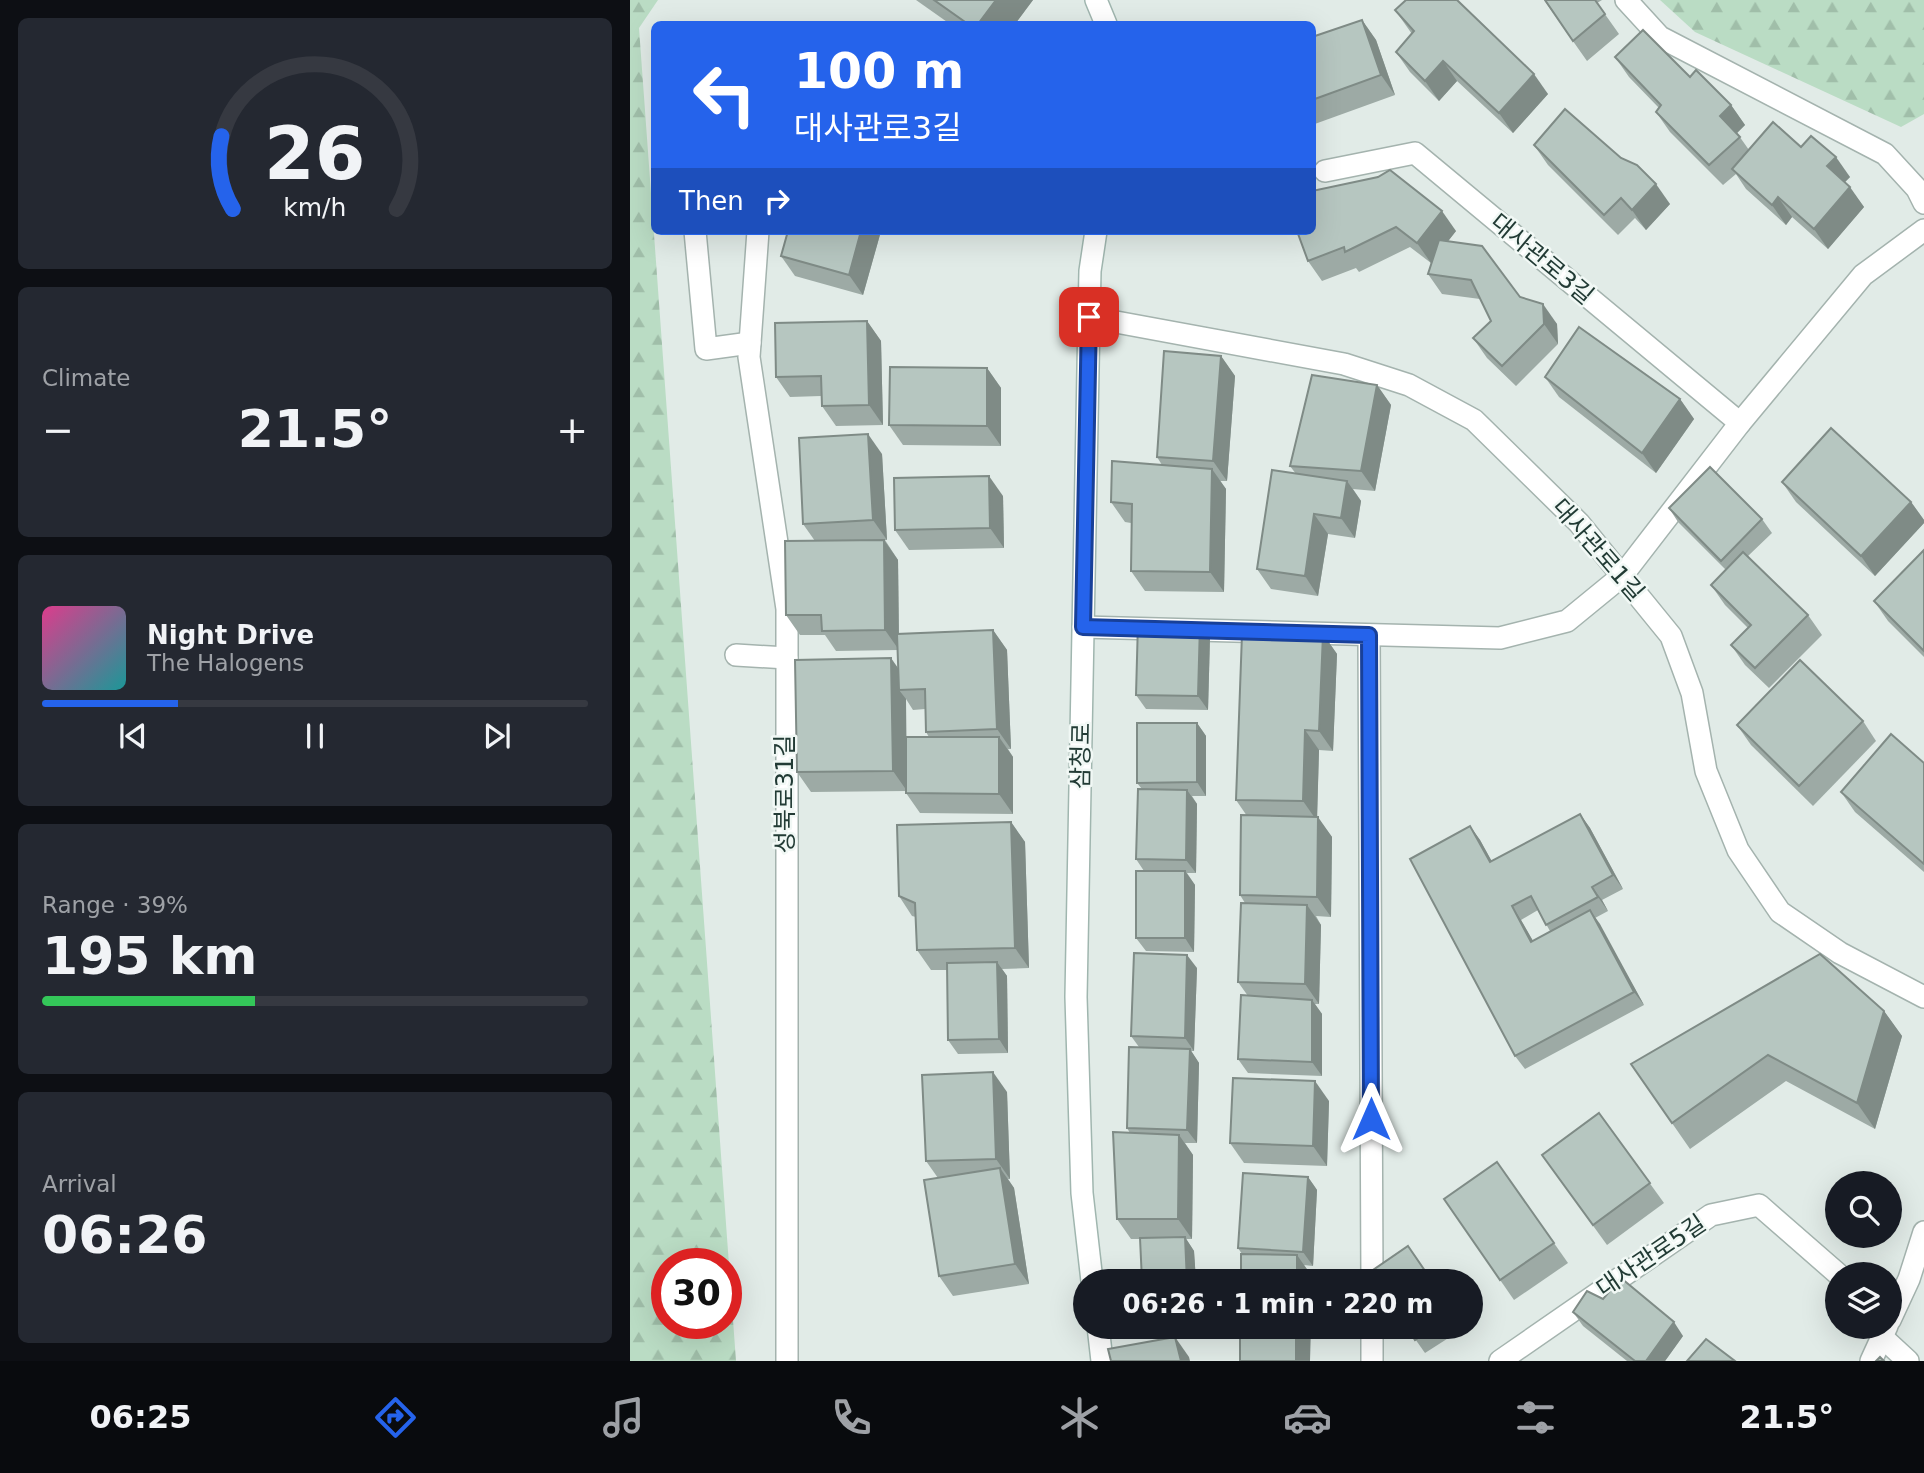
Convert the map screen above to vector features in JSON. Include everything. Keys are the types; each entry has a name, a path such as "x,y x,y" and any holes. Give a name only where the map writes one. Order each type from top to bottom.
{"street":[{"path":"1096,0 1105,21"},
{"path":"1626,0 1660,37 1885,154 1917,189 1924,203"},
{"name":"대사관로3길","path":"1325,172 1415,153 1740,423"},
{"path":"1083,627 1500,638 1567,621 1622,576 1740,423 1863,275 1924,230"},
{"path":"695,235 706,349 750,343"},
{"name":"성북로31길","path":"758,235 749,357 788,609 787,1361"},
{"name":"삼청로","path":"1091,1269 1082,1193 1076,997 1090,271 1095,235"},
{"name":"대사관로1길","path":"1089,317 1344,364 1409,385 1474,420 1579,523 1671,636 1692,693 1706,771 1738,850 1780,912 1840,953 1924,997"},
{"path":"1369,635 1372,1269"},
{"path":"736,655 787,658"},
{"name":"대사관로5길","path":"1500,1361 1711,1214 1759,1205 1825,1263"},
{"path":"1902,1293 1924,1232"},
{"path":"1099,1339 1102,1361"},
{"path":"1372,1339 1373,1361"},
{"path":"1871,1361 1880,1339"},
{"path":"1893,1339 1908,1361"}],"green space":[{"path":"630,0 658,0 639,28 651,193 651,235 654,235 728,1248 651,1248 651,1339 734,1339 736,1361 630,1361"},
{"path":"1660,0 1924,0 1924,114 1901,127 1695,32"}],"building":[{"path":"934,0 996,0 980,21 964,21"},
{"path":"1406,0 1457,0 1534,74 1499,113 1443,61 1425,81 1396,52 1414,31 1395,10"},
{"path":"1545,0 1595,0 1605,14 1573,41"},
{"path":"1362,20 1381,75 1316,99 1316,36"},
{"path":"1643,30 1690,77 1696,70 1731,105 1720,116 1740,137 1709,165 1656,112 1661,105 1615,57"},
{"path":"1565,109 1621,158 1637,165 1656,184 1632,210 1621,198 1604,215 1534,145"},
{"path":"1773,122 1801,147 1811,136 1836,157 1827,166 1850,187 1814,229 1778,197 1772,205 1732,169"},
{"path":"1390,170 1442,211 1417,243 1396,227 1345,252 1344,247 1308,261 1298,235 1316,235 1316,190 1378,177"},
{"path":"787,235 860,235 849,275 781,256"},
{"path":"1439,240 1482,246 1520,297 1543,304 1544,324 1502,366 1473,338 1491,321 1471,280 1428,274"},
{"path":"867,321 869,405 822,406 821,376 776,377 775,323"},
{"path":"1579,327 1680,399 1642,453 1545,377"},
{"path":"1164,351 1221,356 1213,461 1157,457"},
{"path":"890,367 987,368 987,426 889,425"},
{"path":"1312,375 1377,385 1361,471 1290,466"},
{"path":"1831,428 1911,502 1861,556 1782,482"},
{"path":"868,434 873,520 803,524 799,438"},
{"path":"1112,461 1212,469 1210,572 1131,571 1132,504 1111,502"},
{"path":"1710,467 1762,519 1721,561 1669,508"},
{"path":"1272,470 1347,481 1341,518 1314,514 1305,576 1257,569"},
{"path":"989,476 990,528 895,530 894,478"},
{"path":"884,540 885,630 822,631 821,615 786,615 785,541"},
{"path":"1924,550 1924,651 1874,601"},
{"path":"1743,552 1808,615 1755,668 1731,645 1751,625 1711,585"},
{"path":"1138,622 1200,624 1198,696 1136,695"},
{"path":"993,630 997,729 926,732 925,689 899,690 897,634"},
{"path":"1242,634 1323,634 1319,731 1305,730 1303,801 1236,800"},
{"path":"891,658 893,771 797,772 795,660"},
{"path":"1800,660 1863,721 1799,786 1737,725"},
{"path":"1137,723 1197,723 1197,782 1137,783"},
{"path":"1891,734 1924,763 1924,864 1841,792"},
{"path":"906,737 999,737 999,794 906,793"},
{"path":"1138,789 1187,790 1186,860 1136,859"},
{"path":"1580,814 1613,875 1592,887 1598,897 1546,925 1531,896 1512,906 1531,942 1590,910 1634,992 1515,1056 1410,859 1470,826 1490,862"},
{"path":"1241,815 1318,817 1317,897 1240,895"},
{"path":"1011,822 1015,948 917,950 915,903 899,896 897,825"},
{"path":"1136,871 1185,871 1185,938 1136,938"},
{"path":"1241,903 1307,905 1305,984 1238,982"},
{"path":"1134,953 1187,955 1185,1038 1131,1036"},
{"path":"1820,954 1884,1011 1857,1103 1768,1055 1672,1123 1631,1064"},
{"path":"997,962 999,1039 948,1040 947,963"},
{"path":"1241,995 1312,1000 1312,1062 1238,1059"},
{"path":"1129,1047 1190,1049 1187,1130 1127,1128"},
{"path":"993,1072 996,1159 926,1161 922,1075"},
{"path":"1233,1078 1315,1081 1313,1146 1230,1143"},
{"path":"1599,1113 1650,1183 1593,1225 1542,1155"},
{"path":"1113,1132 1179,1135 1178,1219 1117,1219"},
{"path":"1497,1162 1554,1243 1500,1280 1444,1199"},
{"path":"1000,1168 1015,1264 939,1276 924,1180"},
{"path":"1243,1173 1308,1177 1303,1252 1238,1248"},
{"path":"1185,1237 1186,1269 1141,1269 1140,1238"},
{"path":"1408,1246 1424,1269 1374,1269"},
{"path":"1241,1254 1297,1255 1297,1269 1241,1269"},
{"path":"1621,1278 1674,1322 1646,1361 1635,1361 1573,1312 1587,1291 1603,1299"},
{"path":"1176,1339 1181,1361 1111,1361 1108,1349"},
{"path":"1240,1339 1296,1339 1296,1361 1240,1361"},
{"path":"1706,1339 1735,1361 1687,1361"}],"route":[{"path":"1089,317 1083,627 1369,635 1371,1119"}]}
